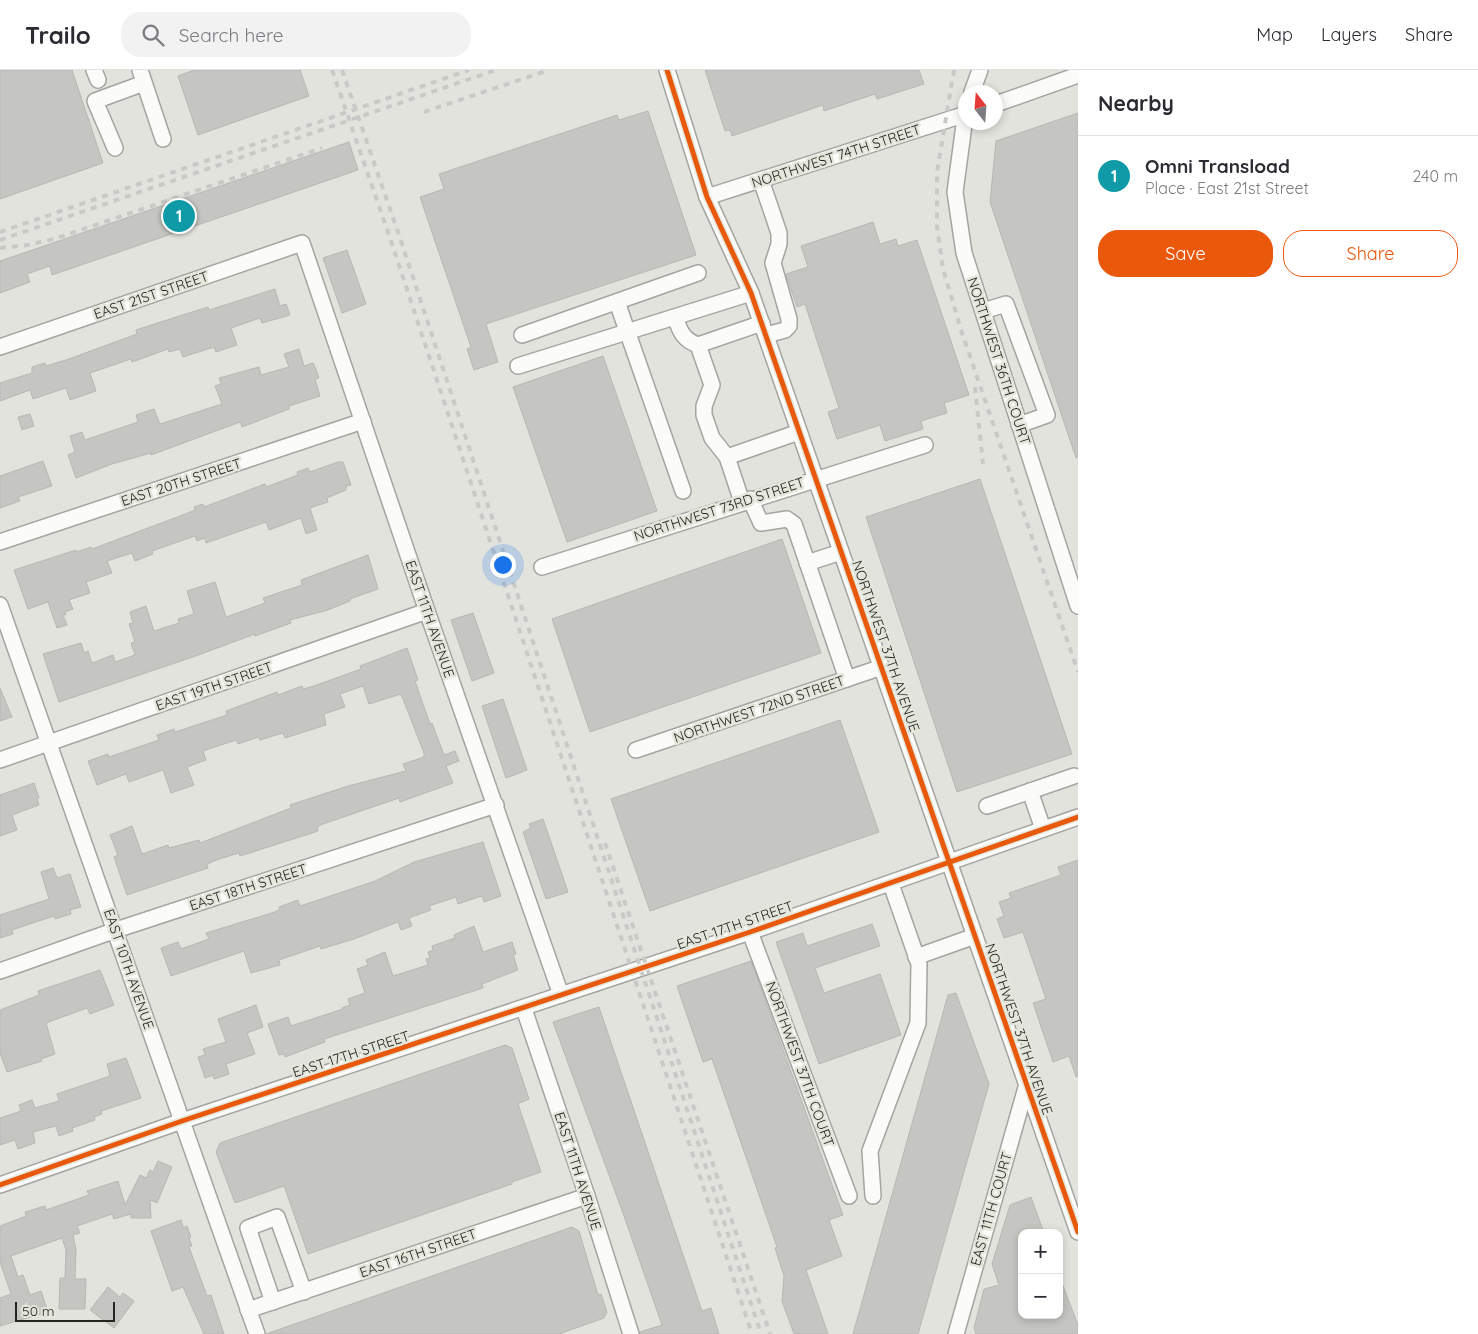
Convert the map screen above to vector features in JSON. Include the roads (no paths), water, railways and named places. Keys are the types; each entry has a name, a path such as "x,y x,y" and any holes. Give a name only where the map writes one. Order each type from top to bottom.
{"street":[{"name":"NORTHWEST 37TH AVENUE","path":"667,70 706,197 751,293 764,329 1078,1232"},
{"path":"975,85 980,70"},
{"path":"1003,101 1078,74"},
{"path":"115,148 95,101 142,76 163,139"},
{"name":"NORTHWEST 74TH STREET","path":"706,197 958,115"},
{"name":"NORTHWEST 36TH COURT","path":"963,130 956,192 964,253 1078,606"},
{"path":"675,317 682,334 690,343 698,346 764,329 785,330 789,326 789,319 773,263 779,244 779,233 762,180"},
{"name":"EAST 21ST STREET","path":"0,347 302,243"},
{"name":"EAST 11TH AVENUE","path":"302,243 427,611 561,995"},
{"path":"522,335 698,273"},
{"path":"518,366 751,293"},
{"path":"617,302 683,491"},
{"path":"983,312 1006,304 1046,415 1019,425"},
{"path":"698,346 712,385 704,406 704,415 712,438 727,457 746,500 761,523 787,519 794,524 847,679"},
{"name":"EAST 20TH STREET","path":"0,542 362,421"},
{"path":"727,457 800,432"},
{"name":"NORTHWEST 73RD STREET","path":"542,567 746,500 925,445"},
{"path":"807,563 841,552"},
{"name":"EAST 10TH AVENUE","path":"0,605 257,1334"},
{"name":"EAST 19TH STREET","path":"0,760 427,611"},
{"name":"NORTHWEST 72ND STREET","path":"636,750 882,667"},
{"path":"986,806 1074,776"},
{"path":"1030,791 1043,829"},
{"name":"EAST 18TH STREET","path":"0,971 116,930 496,805"},
{"name":"EAST 17TH STREET","path":"0,1185 182,1121 524,1009 950,864 1078,817"},
{"path":"873,1196 870,1151 918,1023 919,964 891,884"},
{"name":"NORTHWEST 37TH COURT","path":"750,932 849,1196"},
{"path":"916,957 975,936"},
{"name":"EAST 11TH AVENUE","path":"524,1009 631,1334"},
{"name":"EAST 11TH COURT","path":"956,1334 1027,1084"},
{"name":"EAST 16TH STREET","path":"248,1310 587,1196"},
{"path":"272,1302 248,1228 277,1217 304,1292"}],"railway":[{"path":"332,70 390,238 752,1334"},
{"path":"342,70 399,235 761,1334"},
{"path":"0,232 469,70"},
{"path":"0,240 496,70"},
{"path":"424,112 549,70"},
{"path":"954,70 937,172 937,226 943,269 962,333 1078,672"},
{"path":"0,248 28,245 57,238 322,148"},
{"path":"975,387 983,464"},
{"path":"605,843 770,1334"}],"place":[{"name":"Omni Transload","path":"179,216"}]}
